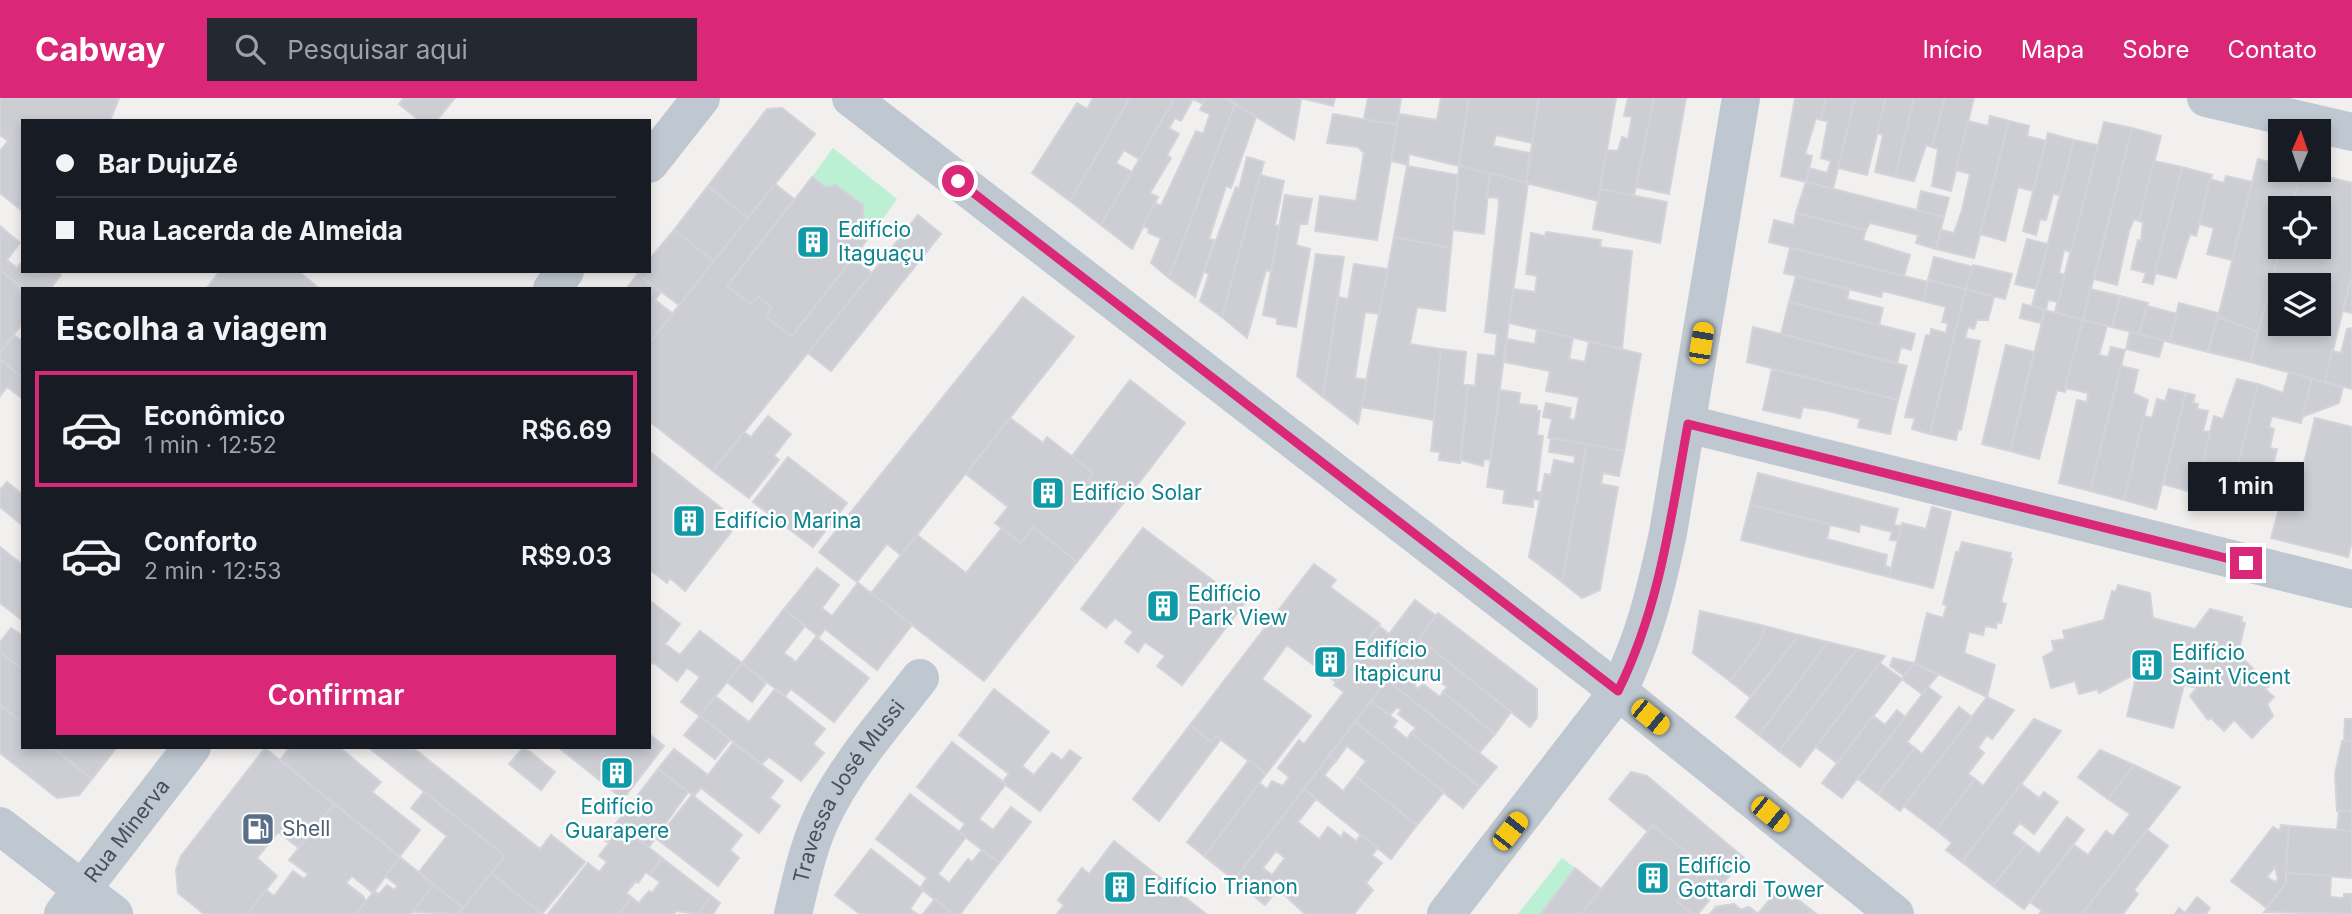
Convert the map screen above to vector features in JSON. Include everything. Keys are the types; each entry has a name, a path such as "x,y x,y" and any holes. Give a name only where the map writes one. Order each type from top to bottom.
{"street":[{"path":"651,161 701,98"},
{"path":"851,98 1618,691 1895,914"},
{"path":"1446,914 1618,691 1635,657 1654,601 1688,424 1741,98"},
{"path":"2206,98 2352,132"},
{"path":"1688,424 2352,589"},
{"name":"Travessa José Mussi","path":"793,914 808,855 822,817 855,762 920,678"},
{"name":"Rua Minerva","path":"72,902 190,749"},
{"path":"0,826 72,902 114,914"}],"green space":[{"path":"833,148 897,199 877,227 863,217 863,205 837,185 826,187 812,177"},
{"path":"1562,858 1575,868 1541,914 1518,914"}],"building":[{"path":"0,98 119,98 111,119 21,119 21,210 0,193 0,151 8,141 0,135"},
{"path":"404,98 455,98 438,119 418,119 399,104"},
{"path":"1093,98 1130,98 1070,201 1032,173 1077,103 1087,109"},
{"path":"1130,98 1175,98 1139,159 1124,150 1116,163 1132,172 1101,225 1070,201"},
{"path":"1175,98 1206,98 1203,104 1193,99 1181,121 1175,118 1169,128 1179,134 1167,155 1171,158 1150,193 1158,197 1132,249 1101,225"},
{"path":"1206,98 1225,98 1235,104 1169,278 1151,263 1161,238 1148,233 1149,229 1143,226 1155,203 1161,206 1196,131 1203,134 1210,114 1200,110"},
{"path":"1225,98 1298,98 1301,100 1294,140"},
{"path":"1301,98 1335,98 1333,106"},
{"path":"1368,98 1401,98 1397,125 1364,119"},
{"path":"1441,98 1469,98 1459,166 1409,154 1408,165 1391,161 1399,114 1437,120"},
{"path":"1469,98 1539,98 1532,143 1496,135 1493,146 1530,153 1526,183 1459,166"},
{"path":"1539,98 1616,98 1598,201 1526,183"},
{"path":"1628,98 1654,98 1634,196 1600,189 1607,150 1618,151 1622,137 1628,139 1632,117 1624,116"},
{"path":"1654,98 1686,98 1669,194 1636,187"},
{"path":"1795,98 1826,98 1821,120 1816,118 1805,154 1812,156 1806,182 1781,176"},
{"path":"1826,98 1855,98 1833,189 1806,182 1809,168 1827,173 1831,161 1821,158 1828,121 1821,120"},
{"path":"1855,98 1886,98 1867,175 1838,168"},
{"path":"1886,98 1914,98 1895,177 1875,172 1883,135 1877,133"},
{"path":"1914,98 1945,98 1932,147 1926,145 1914,181 1895,177"},
{"path":"1945,98 1974,98 1951,191 1932,186 1938,149 1932,147"},
{"path":"1235,104 1256,117 1231,188 1226,186 1209,239 1214,240 1195,297 1169,278"},
{"path":"782,108 815,134 748,218 708,186 767,109"},
{"path":"1333,114 1397,125 1377,240 1315,231 1320,196 1356,201 1364,153 1358,147 1327,143"},
{"path":"1990,116 2009,121 1974,258 1936,249 1941,230 1954,233 1962,210 1970,174 1956,170 1968,121 1988,126"},
{"path":"2009,121 2029,126 2027,136 2046,141 2033,191 2018,187 2005,241 1980,234"},
{"path":"2104,122 2132,128 2083,320 2055,312"},
{"path":"2132,128 2161,136 2139,221 2134,219 2129,231 2117,285 2094,279"},
{"path":"2048,133 2074,140 2060,195 2053,194 2046,220 2040,219 2036,235 2023,231"},
{"path":"2074,140 2098,145 2071,252 2064,250 2059,273 2065,275 2058,302 2048,300 2046,310 2032,306"},
{"path":"1247,157 1264,162 1222,317 1200,301 1209,274 1204,272 1236,187 1239,189"},
{"path":"2258,159 2268,162 2268,182 2299,182 2294,196 2268,196 2268,259 2278,259 2274,273 2268,273 2268,295 2258,332 2218,317"},
{"path":"2154,161 2182,167 2153,284 2143,282 2146,273 2131,269 2138,240 2141,241 2143,222 2139,221"},
{"path":"1407,166 1458,175 1451,248 1394,237"},
{"path":"1459,166 1490,173 1484,234 1453,230"},
{"path":"2182,167 2212,175 2196,236 2190,234 2176,278 2155,273"},
{"path":"1490,173 1528,183 1490,460 1484,459 1483,466 1461,460 1468,385 1475,386 1478,354 1495,356 1497,334 1485,332 1499,204 1498,198 1487,197"},
{"path":"1260,175 1284,181 1275,225 1279,226 1271,272 1266,270 1247,338 1222,317"},
{"path":"2226,176 2252,182 2232,260 2207,254 2214,228 2199,224 2210,179 2224,183"},
{"name":"Edifício Itaguaçu","path":"812,177 826,187 836,185 863,205 863,217 877,227 792,336 766,317 771,307 759,297 750,304 727,286"},
{"path":"2331,178 2352,183 2352,274 2325,382 2250,362 2268,295 2268,336 2331,336 2331,273 2274,273 2278,259 2331,259 2331,196 2294,196 2299,182 2331,182"},
{"path":"1806,182 1944,217 1936,249 1916,243 1918,235 1870,223 1866,230 1796,213"},
{"path":"775,184 794,199 727,286 750,304 759,297 771,307 766,317 792,336 853,258 872,273 713,471 651,423 651,340"},
{"path":"708,186 748,218 714,261 674,230"},
{"path":"1600,189 1667,202 1660,243 1593,229"},
{"path":"1921,191 1949,198 1944,217 1917,210"},
{"path":"1285,195 1312,199 1307,224 1300,224 1296,245 1310,249 1296,327 1277,324 1277,318 1263,315"},
{"path":"1796,213 1866,230 1863,240 1910,255 1904,276 1769,242 1774,220 1794,225"},
{"path":"918,215 941,234 831,371 808,353"},
{"path":"0,226 20,243 7,260 17,268 20,264 21,273 61,275 52,287 21,287 0,270"},
{"path":"674,230 714,261 679,305 638,274 651,273 651,258"},
{"path":"1546,232 1601,240 1600,247 1632,251 1622,349 1509,323 1513,289 1535,292 1537,276 1526,274 1531,233 1545,236"},
{"path":"1394,237 1451,248 1445,311 1417,307 1410,344 1441,349 1434,420 1361,407"},
{"path":"2027,239 2048,244 2036,289 2015,284"},
{"path":"1790,248 1928,282 1923,301 1883,291 1881,297 1784,273"},
{"path":"1316,254 1344,257 1323,397 1297,376"},
{"path":"1934,257 1973,267 1966,289 1928,280"},
{"path":"1354,264 1388,269 1379,314 1365,312 1355,378 1367,380 1358,424 1323,397 1338,297 1348,299"},
{"path":"1973,265 2012,274 2005,299 1966,289"},
{"path":"0,270 21,287 21,326 0,352"},
{"path":"218,273 300,273 318,287 208,287"},
{"path":"638,274 661,292 655,300 673,314 651,341 651,287 628,287"},
{"path":"2352,274 2352,313 2343,311"},
{"path":"1796,276 1849,290 1847,299 1883,308 1879,325 1789,302"},
{"path":"1928,280 1966,289 1930,434 1912,429 1915,418 1905,417 1926,335 1930,336 1931,329 1946,333 1948,323 1942,322 1946,307 1923,301"},
{"path":"1966,289 1994,297 1988,320 1977,320 1974,329 1968,327 1965,338 1980,341 1961,430 1958,429 1956,440 1930,434"},
{"path":"2090,289 2120,296 2112,327 2083,320"},
{"path":"2120,296 2148,303 2139,334 2112,327"},
{"path":"1023,297 1074,337 901,555 887,544 857,582 819,552"},
{"path":"1789,302 1915,334 1911,350 1901,347 1897,363 1781,334"},
{"path":"2179,303 2218,313 2208,352 2169,342"},
{"path":"2023,304 2045,310 2041,323 2020,318"},
{"path":"2147,306 2177,314 2169,342 2139,334"},
{"path":"2045,310 2083,320 2065,392 2057,390 2039,459 2010,451"},
{"path":"2218,317 2258,332 2250,362 2208,352"},
{"path":"2083,320 2107,326 2099,355 2108,357 2111,347 2125,350 2090,491 2059,483 2077,400 2087,402 2088,393 2065,388"},
{"path":"1753,327 1907,366 1898,400 1747,362"},
{"path":"2352,328 2352,389 2325,382 2332,351 2341,353 2347,329"},
{"path":"1537,329 1573,338 1569,359 1585,362 1589,341 1641,354 1624,451 1548,438 1552,419 1543,417 1546,403 1571,408 1569,419 1575,420 1579,397 1546,391 1550,371 1504,362 1507,339 1535,344"},
{"path":"2130,332 2164,340 2159,357 2126,349"},
{"path":"14,335 21,340 21,376 0,359 0,352"},
{"path":"2006,345 2034,352 2010,451 1982,444"},
{"path":"1441,349 1466,352 1463,385 1468,385 1460,463 1439,460 1440,452 1431,451"},
{"path":"0,359 21,376 21,398 7,387 0,396"},
{"path":"2121,366 2138,370 2133,393 2148,400 2124,500 2090,491"},
{"path":"1772,369 1898,400 1890,434 1858,427 1860,419 1829,411 1803,407 1800,418 1763,410"},
{"path":"2289,372 2312,379 2301,423 2272,416 2269,427 2274,429 2270,448 2277,449 2262,510 2229,501 2258,384 2283,393"},
{"path":"2237,379 2258,384 2229,501 2195,493 2214,416 2223,419"},
{"path":"2312,379 2343,387 2339,403 2302,417"},
{"path":"1130,380 1185,423 1121,506 1088,480 1093,473 1072,456"},
{"path":"2169,389 2186,393 2156,509 2124,500 2144,416 2152,418 2157,399 2165,401"},
{"path":"1500,390 1520,393 1519,404 1537,406 1537,411 1540,411 1537,435 1543,436 1536,492 1541,492 1540,500 1533,499 1533,507 1503,503 1505,490 1487,487"},
{"path":"2186,393 2195,395 2193,403 2198,404 2197,409 2208,411 2203,431 2210,432 2195,493 2163,484"},
{"path":"768,416 791,434 774,456 779,460 749,498 713,471 744,432 751,437"},
{"name":"Edifício Solar","path":"1010,418 1043,443 1047,437 1093,473 1088,480 1121,506 1077,562 1033,527 1021,543 995,523 1008,507 966,474"},
{"path":"2315,418 2352,427 2352,542 2348,557 2271,538 2288,475 2300,479"},
{"path":"1551,438 1587,444 1562,582 1529,557 1545,474 1551,475 1554,460 1574,464 1575,456 1549,452"},
{"path":"1587,444 1624,451 1619,476 1603,473 1601,484 1618,487 1600,590 1582,598 1562,582"},
{"name":"Edifício Marina","path":"651,453 725,511 720,515 735,527 685,591 670,578 667,583 651,571"},
{"path":"788,457 847,503 813,547 753,502"},
{"path":"1758,473 1898,509 1894,525 1901,526 1898,541 1890,540 1892,532 1860,524 1859,532 1750,505"},
{"path":"7,482 21,493 21,524 0,507 0,490"},
{"path":"1750,505 1830,524 1827,539 1887,555 1885,566 1891,568 1889,577 1741,540"},
{"path":"1932,507 1951,512 1933,588 1889,577 1902,523 1926,529"},
{"path":"1033,527 1077,562 984,681 871,593 917,535 966,573 1002,528 1021,543"},
{"name":"Edifício Park View","path":"1143,528 1244,604 1182,685 1157,666 1165,656 1145,642 1138,652 1125,642 1133,632 1115,618 1106,628 1081,609"},
{"path":"1962,542 2011,553 2012,559 2001,602 2006,604 2001,623 1997,622 1996,628 1985,626 1983,635 1969,632 1964,653 1995,665 1987,697 1915,663 1927,613 1943,618 1947,605 1943,604 1956,552 1959,552"},
{"path":"0,547 21,563 21,619 0,603"},
{"name":"Edifício Itapicuru","path":"1314,564 1336,580 1330,587 1380,624 1336,682 1287,645 1262,679 1311,716 1266,774 1216,736 1211,742 1190,725"},
{"path":"817,568 839,585 822,608 832,616 858,583 912,625 877,670 825,629 819,637 784,609"},
{"name":"Edifício Saint Vicent","path":"2118,585 2150,593 2153,618 2195,629 2210,609 2242,617 2241,622 2245,623 2238,654 2270,685 2265,689 2274,697 2267,704 2273,716 2252,738 2234,720 2224,731 2211,718 2208,720 2190,696 2197,688 2184,685 2173,728 2127,716 2137,673 2099,693 2098,689 2079,694 2075,681 2051,688 2043,657 2054,651 2052,641 2065,639 2063,631 2104,620 2112,591 2116,592"},
{"path":"1415,600 1436,616 1234,880 1204,856 1259,783 1267,789 1272,781 1283,786 1289,777 1278,768 1299,740 1304,744 1344,692 1334,685 1379,626 1389,634"},
{"path":"651,602 680,624 665,644 680,655 700,631 742,663 700,716 681,702 700,677 687,668 677,681 654,663 651,664"},
{"path":"784,609 805,626 784,653 796,662 816,637 869,678 834,722 791,689 785,696 742,663"},
{"path":"1700,611 1765,626 1760,642 1730,681 1693,653"},
{"path":"1438,613 1537,689 1537,718 1530,727 1419,639"},
{"path":"1765,626 1799,635 1750,697 1730,681 1760,642"},
{"path":"11,628 21,635 21,668 0,652 0,642"},
{"path":"1799,635 1828,642 1759,735 1736,717"},
{"path":"1419,639 1511,712 1495,734 1443,692 1447,687 1431,674 1427,680 1402,660"},
{"path":"1828,642 1857,649 1779,751 1759,735"},
{"path":"1857,649 1885,656 1800,767 1779,751"},
{"path":"0,652 21,668 21,721 0,705"},
{"path":"1893,658 1914,663 1904,676 1890,666"},
{"path":"1402,660 1421,675 1414,685 1418,689 1423,684 1440,697 1443,692 1495,734 1479,753 1387,680"},
{"path":"742,663 766,683 752,702 727,682"},
{"path":"1880,663 1902,679 1837,763 1816,747"},
{"path":"1914,663 1938,675 1922,694 1902,679"},
{"path":"1387,680 1497,767 1480,787 1411,733 1416,728 1398,714 1401,710 1397,707 1390,715 1371,701"},
{"path":"1928,687 1941,697 1907,742 1915,748 1878,794 1858,779"},
{"path":"775,689 825,729 813,744 824,753 801,781 769,757 762,764 700,716 715,696 749,722"},
{"path":"994,689 1049,732 1022,766 1034,775 1052,753 1062,760 1070,750 1081,758 1040,811 1002,782 1009,774 959,735"},
{"path":"1987,697 2014,710 1992,739 1987,735 1978,748 1984,753 1968,774 1975,779 1936,830 1904,806"},
{"path":"1371,701 1397,721 1393,727 1407,739 1411,733 1480,787 1463,808 1355,722"},
{"path":"0,705 21,721 21,749 54,749 92,779 79,795 57,798 0,753"},
{"path":"1959,707 1972,717 1900,811 1878,794 1915,748 1922,754"},
{"path":"1897,710 1905,717 1842,798 1822,783 1873,716 1885,725"},
{"path":"700,716 730,740 715,759 684,735"},
{"path":"2034,719 2061,731 1962,862 1946,850 1952,843 1936,830 1975,779 1983,786"},
{"path":"2345,719 2352,719 2352,741 2344,741"},
{"path":"1355,722 1444,792 1417,825 1355,776 1366,761 1347,746 1336,761 1329,756"},
{"path":"1190,725 1211,742 1216,736 1221,739 1159,821 1133,799"},
{"name":"Edifício Guarapere","path":"651,736 664,746 623,799 560,749 651,749"},
{"path":"2342,741 2352,741 2352,811 2337,811 2335,774"},
{"path":"952,742 1006,784 979,819 993,830 1011,807 1031,822 999,863 959,832 965,824 917,787"},
{"path":"733,743 783,781 770,798 780,806 759,833 701,788 694,796 658,769 674,749 708,775"},
{"path":"54,749 115,749 92,779"},
{"name":"Shell","path":"264,749 334,804 299,848 278,832 257,858 277,876 247,914 204,914 178,893 176,870 181,856"},
{"path":"288,749 341,749 381,782 372,792 420,830 400,856 280,760"},
{"path":"371,749 415,749 540,849 551,835 585,862 542,914 491,873 505,856"},
{"path":"522,749 526,749 555,772 541,790 509,764"},
{"path":"2100,750 2134,765 2108,799 2078,777"},
{"path":"1329,756 1336,761 1324,775 1343,791 1355,776 1417,825 1391,859 1304,789"},
{"path":"1249,760 1266,774 1204,856 1187,842"},
{"path":"2134,765 2180,787 2082,914 2039,914 2042,911 2030,902 2074,845 2088,855 2106,831 2113,836 2130,814 2108,799"},
{"path":"658,769 688,792 649,847 617,822"},
{"path":"1631,772 1647,776 1744,858 1698,914 1693,914 1677,902 1705,867 1653,825 1647,831 1609,799"},
{"path":"2021,784 2039,798 2044,792 2058,802 2034,834 2020,823 2012,833 2026,844 1993,886 1962,862"},
{"path":"1304,789 1316,799 1298,822 1319,839 1328,827 1341,837 1344,832 1356,841 1361,835 1378,848 1372,855 1382,863 1366,883 1373,890 1354,914 1305,914 1278,889 1265,905 1234,880","holes":["1276,851 1285,858 1272,875 1263,868"]},
{"path":"424,792 505,856 463,908 419,872 447,836 411,808"},
{"path":"910,794 966,837 938,874 949,883 968,859 972,862 982,850 999,863 960,914 953,914 920,888 927,878 876,839"},
{"path":"692,795 742,835 730,850 739,858 718,886 657,839"},
{"path":"334,804 400,857 373,893 352,876 346,883 363,896 366,902 356,914 247,914 266,890 274,896 293,871 304,879 308,874 289,860"},
{"path":"2339,811 2352,811 2352,831 2337,830"},
{"path":"2067,817 2084,830 2024,909 1993,886 2026,844 2039,854"},
{"path":"617,822 662,858 650,875 646,872 626,893 631,897 619,914 548,914 588,863 599,872 607,862 599,856 609,843 603,839"},
{"name":"Edifício Gottardi Tower","path":"1653,825 1705,867 1677,902 1693,914 1581,914"},
{"path":"2281,825 2289,826 2286,883 2267,908 2231,881 2273,827 2280,831","holes":["2275,867 2278,879 2275,882 2267,877"]},
{"path":"2289,826 2352,831 2352,878 2286,873"},
{"path":"2147,830 2168,846 2134,890 2138,894 2123,914 2082,914"},
{"name":"Edifício Trianon","path":"1114,841 1206,914 1057,914 1064,905 1058,900 1082,868 1089,874"},
{"path":"871,849 923,890 910,909 917,914 860,914 835,895"},
{"path":"400,857 434,885 411,914 356,914 374,891 379,894 387,885 394,890 398,886 385,876"},
{"path":"662,858 711,896 698,914 676,911 674,914 619,914 631,897 639,903 649,891 652,893 660,882 650,875"},
{"path":"1575,868 1601,889 1581,914 1541,914"},
{"path":"491,873 542,914 458,914"},
{"path":"2286,873 2331,876 2330,897 2344,898 2344,894 2352,894 2352,914 2264,912 2286,883"},
{"path":"434,885 463,908 458,914 412,912"},
{"path":"1781,886 1816,914 1758,914"},
{"path":"1781,886 1816,914 1758,914"},
{"path":"711,896 720,903 713,914 698,914"},
{"path":"2197,897 2210,908 2206,914 2175,914 2179,908 2185,913"},
{"path":"935,899 953,914 923,914"},
{"path":"1734,904 1741,910 1749,907 1758,914 1710,914 1716,907"},
{"path":"1734,904 1741,910 1749,907 1758,914 1710,914 1716,907"}],"place":[{"name":"Edifício Itaguaçu","path":"813,242"},
{"name":"Edifício Solar","path":"1048,493"},
{"name":"Edifício Marina","path":"689,521"},
{"name":"Edifício Park View","path":"1163,606"},
{"name":"Edifício Itapicuru","path":"1330,662"},
{"name":"Edifício Saint Vicent","path":"2147,665"},
{"name":"Edifício Guarapere","path":"617,773"},
{"name":"Shell","path":"258,829"},
{"name":"Edifício Gottardi Tower","path":"1653,878"},
{"name":"Edifício Trianon","path":"1120,887"}],"route":[{"path":"958,181 1618,691 1635,657 1654,601 1688,424 2246,563"}]}
